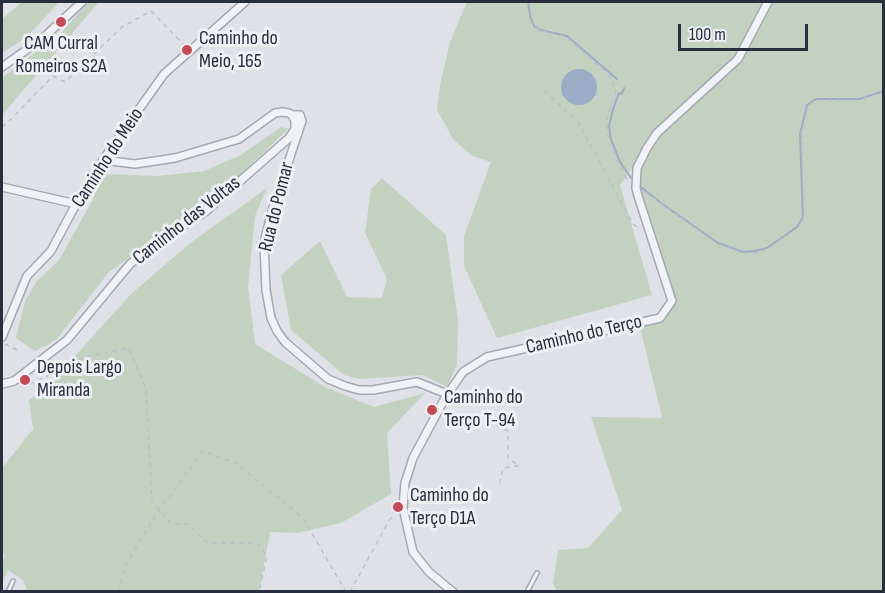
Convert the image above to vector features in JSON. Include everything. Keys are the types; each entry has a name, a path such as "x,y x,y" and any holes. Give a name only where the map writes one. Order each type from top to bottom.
{"street":[{"path":"2,67 42,39 82,2"},
{"name":"Caminho do Meio","path":"2,337 27,276 51,251 103,160 164,74 245,2"},
{"name":"Caminho do Terço","path":"453,591 429,572 413,552 403,508 405,483 413,458 447,394 464,372 487,357 660,318 672,301 636,188 638,168 657,133 738,59 768,2"},
{"name":"Caminho das Voltas","path":"2,384 14,381 67,340 130,264 170,234 205,212 289,138 295,125 292,115 282,111 275,113 239,139 187,155 135,164 103,160"},
{"name":"Rua do Pomar","path":"292,115 300,115 302,121 272,211 264,243 266,291 271,318 278,331 285,342 328,379 345,386 359,390 373,390 417,382 447,394"},
{"path":"2,187 76,204"}],"lane":[{"path":"527,591 537,573"},
{"path":"8,591 13,581"}],"path":[{"path":"527,2 533,27 541,32 566,38 611,77 616,88 608,116 609,140 618,163 636,188 640,188 717,244 743,253 762,251 777,243 798,228 804,217 802,134 808,106 816,100 860,100 884,92"},
{"path":"2,127 53,76 65,82 122,27 150,10 189,50"},
{"path":"544,91 578,122 633,224 640,229 648,229"},
{"path":"2,342 21,352"},
{"path":"17,387 27,386 85,357 129,348 146,388 152,502 171,524 187,524 208,543 257,543 267,556 259,591"},
{"path":"488,422 508,430 508,458 519,466 503,468 499,487"},
{"path":"119,591 125,566 159,510 203,451 236,463 303,518 346,591"},
{"path":"350,591 390,519 403,508"}],"green space":[{"path":"22,2 59,2 27,37 2,53 2,19"},
{"path":"88,2 99,2 2,115 2,78 62,32"},
{"path":"467,2 883,2 883,591 557,591 553,584 558,550 588,548 622,510 591,417 662,418 639,323 660,318 672,301 636,188 644,152 620,185 652,295 497,338 464,266 464,236 491,162 472,156 453,139 437,110 450,42"},
{"path":"281,127 288,129 204,210 153,240 109,272 56,340 35,351 16,338 25,301 37,281 59,260 92,201 104,174 158,176 204,171 241,155"},
{"path":"382,178 446,235 458,320 457,365 447,387 423,375 359,379 344,375 291,330 281,275 320,241 347,297 382,298 387,279 365,233 371,189"},
{"path":"267,188 255,216 248,287 255,344 325,387 374,407 425,393 387,433 391,494 341,523 297,533 270,532 259,591 27,591 23,580 8,570 2,583 2,561 5,556 2,551 2,468 33,429 29,400 48,386 131,294 189,244"}],"water":[{"path":"579,69 592,74 597,87 592,100 579,105 566,100 561,87 566,74"}],"waterway":[{"path":"528,2 534,26 567,36 617,79"},
{"path":"624,88 622,94 619,93 609,126 611,139 620,162 631,178"},
{"path":"641,187 718,243 743,252 767,248 797,227 803,217 800,134 807,105 816,99 860,99 884,91"}],"place":[{"name":"CAM Curral Romeiros S2A","path":"61,22"},
{"name":"Caminho do Meio, 165","path":"187,50"},
{"name":"Depois Largo Miranda","path":"25,380"},
{"name":"Caminho do Terço T-94","path":"432,410"},
{"name":"Caminho do Terço D1A","path":"398,507"}]}
